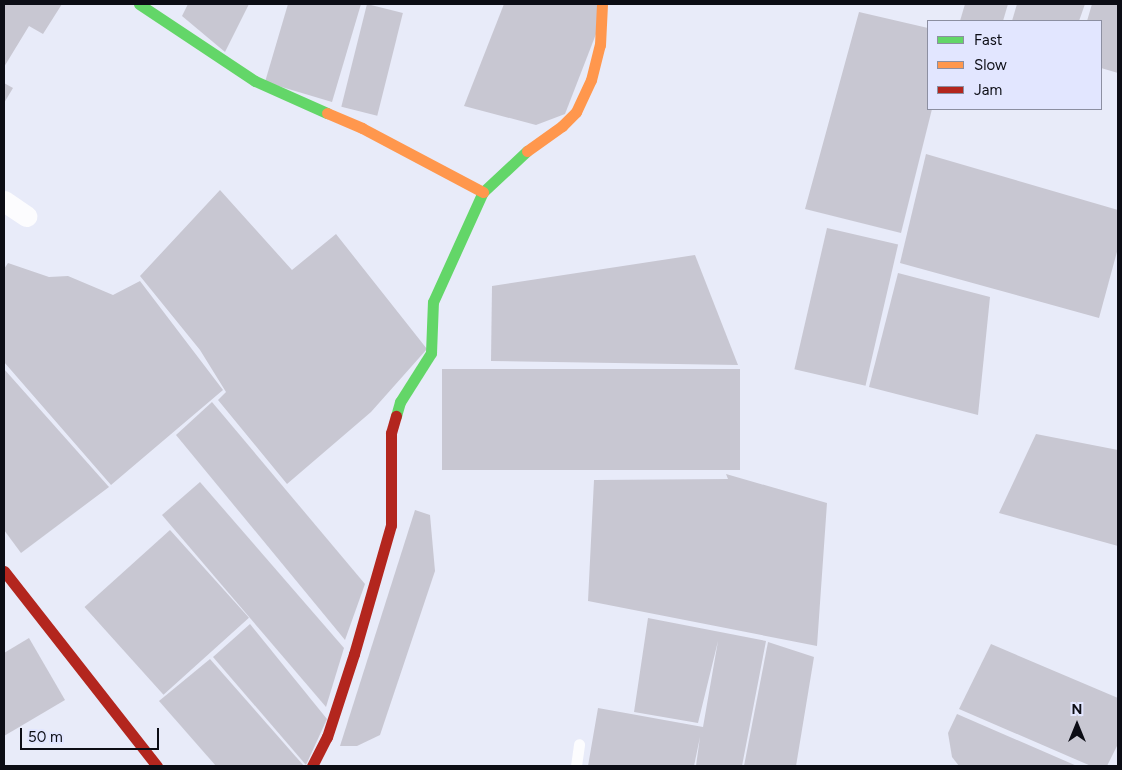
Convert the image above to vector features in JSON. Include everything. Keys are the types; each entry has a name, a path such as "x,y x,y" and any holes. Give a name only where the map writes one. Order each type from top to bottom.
{"street":[{"path":"139,4 255,81 362,128 483,192"},
{"path":"312,766 327,737 354,654 391,526 391,433 400,402 431,352 433,302 483,192 519,156 562,126 576,112 591,80 600,45 602,4"},
{"path":"4,201 26,216 4,222"},
{"path":"4,572 157,766"}],"lane":[{"path":"576,766 578,744"}],"building":[{"path":"4,4 62,4 43,34 29,26 4,67"},
{"path":"188,4 249,4 225,52 182,16"},
{"path":"288,4 361,4 332,102 265,82"},
{"path":"367,4 403,13 377,116 341,107"},
{"path":"504,4 599,4 596,34 565,114 536,125 464,106"},
{"path":"965,4 1008,4 1003,20 960,20"},
{"path":"1017,4 1085,4 1079,20 1012,20"},
{"path":"1092,4 1118,4 1118,73 1102,68 1102,20 1087,20"},
{"path":"859,12 927,28 927,110 932,110 901,233 805,209"},
{"path":"4,83 13,88 4,103"},
{"path":"926,154 1118,210 1118,248 1099,318 900,263"},
{"path":"220,190 292,270 336,234 427,349 371,412 287,484 218,400 226,392 200,350 140,276"},
{"path":"827,228 898,244 866,386 794,369"},
{"path":"695,255 738,365 491,361 492,286"},
{"path":"8,263 49,277 68,276 113,295 140,281 223,390 111,485 4,362 4,269"},
{"path":"898,273 990,297 978,415 869,387"},
{"path":"4,369 109,487 21,553 4,530"},
{"path":"442,369 740,369 740,470 442,470"},
{"path":"212,402 365,584 345,640 176,435"},
{"path":"1036,434 1118,450 1118,546 999,513"},
{"path":"726,474 827,503 817,646 588,601 594,480 728,479"},
{"path":"200,482 344,648 326,707 162,515"},
{"path":"415,510 430,515 435,571 380,735 357,746 340,746"},
{"path":"170,530 249,618 163,695 85,607"},
{"path":"648,618 766,641 742,766 696,766 700,737 694,766 588,766 598,708 703,727 718,641 698,723 634,712"},
{"path":"250,624 327,719 306,765 213,657"},
{"path":"29,638 65,700 4,736 4,653"},
{"path":"768,642 814,657 796,766 744,766"},
{"path":"991,644 1118,698 1118,744 1107,766 1091,766 959,709"},
{"path":"210,659 304,766 216,766 159,701"},
{"path":"957,714 1077,766 959,766 952,757 948,733"}],"traffic: fast":[{"path":"139,4 255,81 327,113"},
{"path":"396,416 400,402 431,353 433,302 483,192 527,151"}],"traffic: slow":[{"path":"527,151 562,126 576,112 591,80 600,45 602,4"},
{"path":"327,113 362,128 483,192"}],"traffic: jam":[{"path":"312,766 327,737 354,654 391,525 391,433 396,416"},
{"path":"4,571 157,766"}]}
